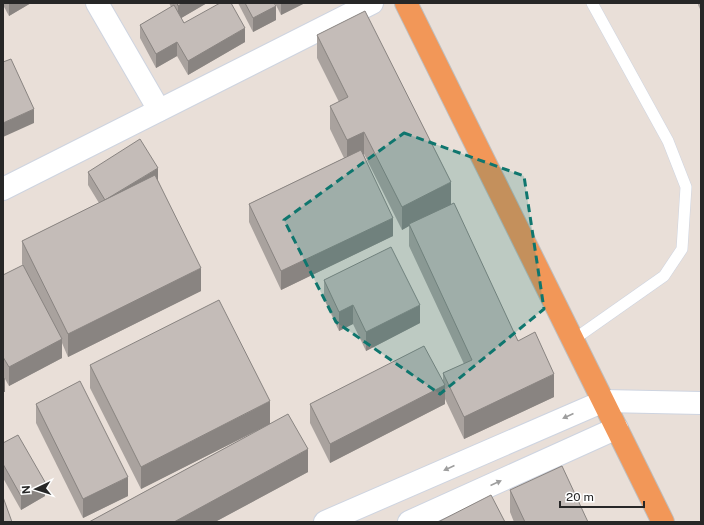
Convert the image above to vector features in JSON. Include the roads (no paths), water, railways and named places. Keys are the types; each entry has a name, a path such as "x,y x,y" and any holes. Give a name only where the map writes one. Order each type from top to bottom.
{"highway":[{"path":"406,3 604,400 616,428 663,522"}],"street":[{"path":"96,3 159,110"},
{"path":"3,189 372,3"},
{"path":"325,522 604,400 701,403"},
{"path":"410,522 616,428"}],"lane":[{"path":"573,340 664,276 682,249 686,187 668,141 592,3"}]}
